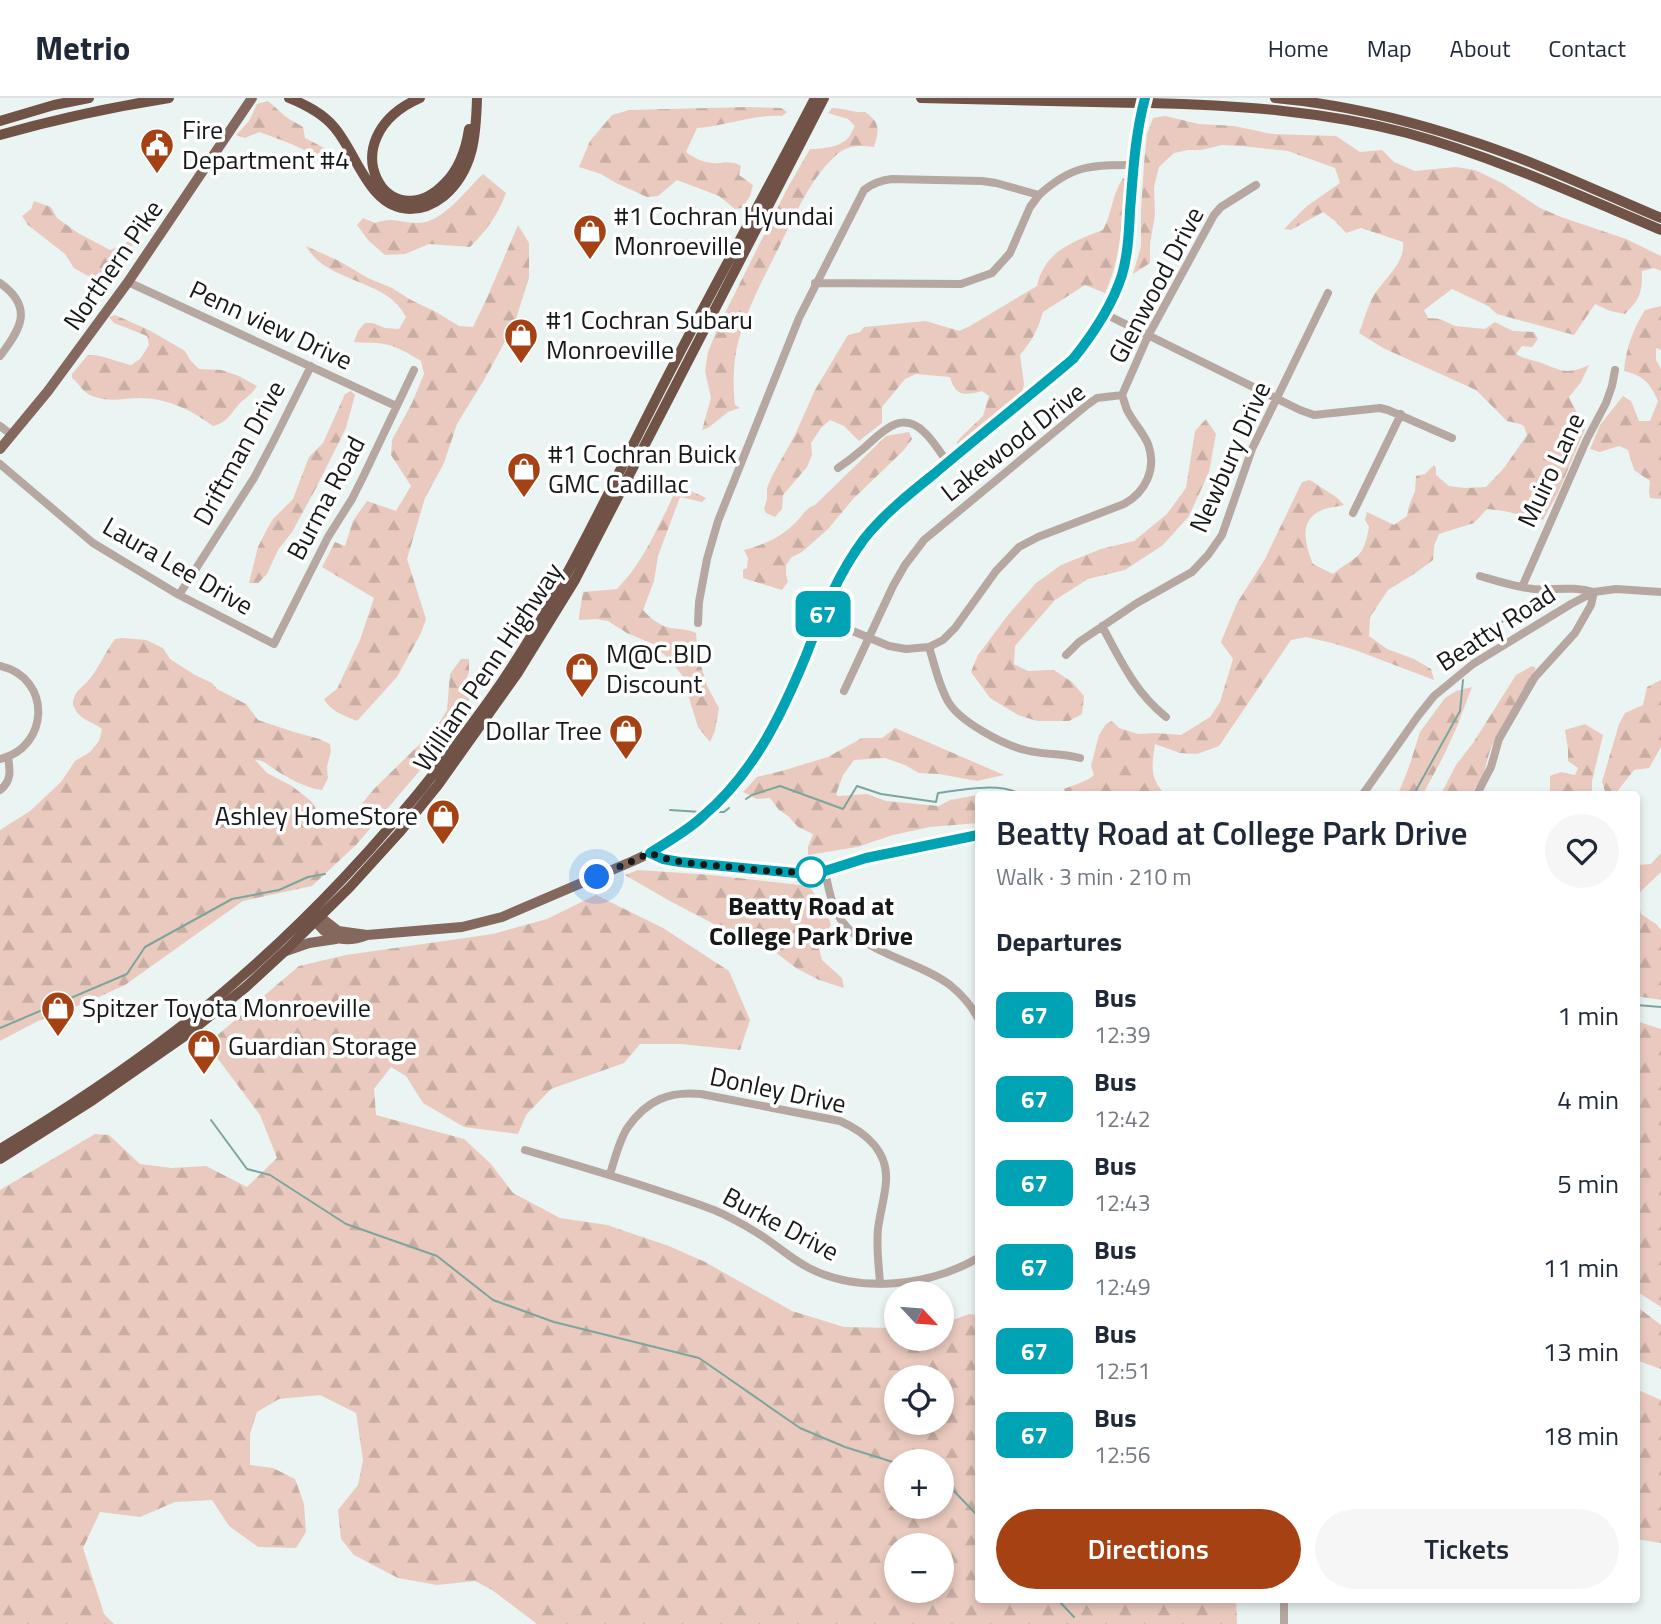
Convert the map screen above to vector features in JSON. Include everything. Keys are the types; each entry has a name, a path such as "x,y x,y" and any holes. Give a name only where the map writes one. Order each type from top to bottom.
{"highway":[{"path":"0,121 89,98"},
{"path":"0,135 116,106 169,98"},
{"path":"289,98 313,109 326,119 345,142 377,195 388,204 407,209 433,203 462,176 474,146 474,99"},
{"path":"420,98 404,106 387,120 373,146 372,164 377,180 388,193 402,200 418,200 429,196 441,187 454,171 466,145 474,99"},
{"name":"William Penn Highway","path":"0,1159 93,1100 185,1035 232,999 285,951 415,796 485,706 530,639 573,564 694,324 815,98"},
{"name":"William Penn Highway","path":"0,1149 88,1093 175,1031 255,963 316,916 374,861 415,813 482,725 524,664 587,558 824,98"},
{"path":"921,98 1229,106 1298,112 1369,124 1408,133 1512,167 1661,230"},
{"path":"1275,98 1376,114 1450,134 1527,162 1661,218"}],"main road":[{"name":"Northern Pike","path":"0,449 48,391 128,282 251,100"},
{"path":"316,916 338,931 367,935 462,927 489,922 650,853 701,818 717,803 758,753 775,725 821,618 847,566 865,539 892,509 1073,359 1091,338 1119,283 1128,248 1133,164 1140,117"},
{"path":"316,916 331,936 341,939"},
{"path":"285,951 318,941 356,939 367,935"}],"street":[{"path":"815,283 961,284 992,273 1010,253 1030,207 1039,195 1059,178 1080,168 1133,164"},
{"path":"698,623 707,559 718,521 782,355 815,283 864,190 881,180 892,179 982,181 1039,195"},
{"name":"Glenwood Drive","path":"929,647 943,640 955,628 996,572 1019,547 1136,498 1149,476 1151,457 1147,443 1128,411 1122,394 1148,336 1214,215 1221,207 1256,185"},
{"name":"Penn view Drive","path":"128,282 396,405"},
{"path":"0,283 16,298 20,313 16,334 0,356"},
{"name":"Newbury Drive","path":"1066,655 1102,626 1192,572 1208,555 1222,535 1252,449 1328,293"},
{"path":"1105,314 1278,400 1314,415 1380,408 1401,414 1452,438"},
{"name":"Driftman Drive","path":"179,595 254,478 311,366"},
{"name":"Burma Road","path":"274,644 328,537 352,499 414,370"},
{"name":"Muiro Lane","path":"1522,587 1587,439 1606,403 1615,370"},
{"name":"Lakewood Drive","path":"844,691 899,576 924,540 1087,404 1097,398 1122,394"},
{"path":"1353,513 1401,414"},
{"path":"838,468 887,427 905,422 924,432 947,462"},
{"path":"0,426 12,435"},
{"name":"Laura Lee Drive","path":"0,464 93,543 179,595 274,644"},
{"path":"1479,791 1491,768 1499,739 1518,706 1535,677 1575,633 1591,605 1594,592 1581,588 1522,587 1480,576"},
{"name":"Beatty Road","path":"1365,791 1434,696 1473,664 1594,592 1616,589 1661,592"},
{"path":"821,618 889,646 905,649 929,647 950,705 968,722 1021,749 1080,758"},
{"path":"1102,626 1132,681 1166,717"},
{"path":"0,666 25,678 37,698 39,710 34,731 21,749 4,758 10,775 7,784 0,790"},
{"path":"650,853 680,862 784,872 825,871 866,858 975,836"},
{"path":"825,871 837,914 857,938 948,984 960,994 975,1014"},
{"name":"Donley Drive","path":"610,1174 627,1128 648,1106 672,1094 701,1094 850,1125 870,1139 878,1149 886,1170 878,1230 880,1284"},
{"name":"Burke Drive","path":"525,1150 610,1174 723,1214 825,1276 849,1282 880,1284 916,1280 947,1272 975,1259"},
{"path":"1284,1603 1284,1624"}],"green space":[{"path":"268,101 286,117 303,127 305,138 332,152 336,160 331,166 297,146 259,132 245,138 236,135 249,121 257,104"},
{"path":"781,108 787,112 782,116 697,128 686,152 705,162 741,166 739,175 753,185 742,208 735,209 719,196 677,180 658,196 647,197 601,174 579,167 590,141 612,115 629,110"},
{"path":"832,108 865,112 870,116 877,127 874,147 858,146 843,150 825,166 811,186 761,282 744,323 734,372 735,405 740,408 728,412 702,430 711,398 705,371 708,352 788,187 810,149 841,143 849,137 855,126 848,119 828,113"},
{"path":"1165,116 1199,124 1234,126 1272,134 1336,136 1360,152 1382,150 1394,162 1415,171 1456,167 1475,170 1502,183 1540,208 1626,239 1661,256 1661,271 1654,268 1642,271 1639,294 1625,314 1595,304 1574,335 1497,314 1488,306 1452,289 1424,310 1428,318 1440,319 1455,326 1485,329 1495,322 1513,331 1534,332 1538,339 1532,347 1522,346 1516,354 1523,358 1561,370 1571,371 1589,365 1581,382 1569,397 1585,429 1558,493 1543,520 1487,509 1474,523 1439,534 1434,546 1433,560 1388,590 1370,617 1369,636 1387,649 1431,669 1434,680 1332,643 1306,637 1291,640 1219,746 1197,754 1180,753 1155,744 1154,777 1162,791 1065,791 1064,789 1094,775 1091,766 1099,735 1106,724 1112,721 1119,728 1138,734 1181,735 1210,717 1220,702 1233,659 1221,642 1237,603 1265,559 1302,482 1310,480 1344,505 1314,514 1306,526 1306,541 1313,564 1333,574 1361,552 1369,527 1365,520 1367,512 1394,525 1407,516 1415,491 1416,476 1425,474 1434,465 1436,475 1449,486 1486,487 1504,468 1527,435 1524,426 1507,421 1476,390 1383,348 1359,333 1375,294 1400,258 1403,242 1361,228 1346,233 1323,212 1291,230 1284,229 1307,206 1340,183 1335,168 1288,151 1241,146 1222,145 1174,153 1159,167 1154,187 1155,215 1150,263 1133,274 1141,246 1144,164 1147,134 1153,118"},
{"path":"483,174 506,193 491,222 470,247 429,244 405,254 385,255 368,240 357,225 363,218 375,223 388,220 428,222 445,211"},
{"path":"1123,178 1127,181 1120,238 1115,266 1105,293 1085,285 1043,312 1034,335 1020,355 1024,384 1022,393 987,424 956,444 983,416 989,396 982,391 961,393 955,388 950,377 916,374 905,379 882,407 882,423 859,441 844,426 830,420 821,428 811,443 812,455 807,467 783,495 782,509 775,517 766,513 764,509 767,488 772,476 795,435 815,390 848,335 860,332 864,327 926,321 959,331 970,326 1037,286 1046,264 1061,249 1103,230"},
{"path":"34,201 51,207 57,218 110,250 135,237 128,255 122,264 106,277 88,276 74,268 65,254 28,225 22,216 31,209"},
{"path":"518,225 529,243 529,278 514,325 457,424 444,463 425,498 407,559 426,619 397,677 357,721 334,710 324,699 337,689 360,640 374,598 322,567 335,542 345,546 353,521 367,501 396,511 411,486 391,455 392,440 424,374 421,361 398,348 380,343 354,342 365,323 399,329 406,317 397,304 385,295 328,268 306,246 392,288 459,326 473,327"},
{"path":"1661,306 1661,350 1656,348 1656,360 1661,369 1661,499 1650,498 1650,481 1634,470 1628,450 1619,446 1600,452 1590,449 1600,425 1623,396 1631,401 1639,421 1650,421 1658,401 1655,395 1641,378 1624,371 1628,347 1641,317 1645,310"},
{"path":"115,315 149,330 185,351 199,369 221,370 257,386 225,420 213,426 171,403 142,398 105,399 89,395 72,378 72,374 88,355 131,365 140,359 149,345 147,336 114,323 109,317"},
{"path":"351,391 355,395 346,428 316,488 292,532 278,550 267,574 258,583 249,583 258,547 267,529 293,499 309,457 323,443 345,394"},
{"path":"1206,419 1216,434 1209,472 1189,516 1163,545 1125,570 1088,579 1055,600 1015,646 1014,664 1028,671 1054,670 1072,682 1084,696 1082,714 1069,721 1037,721 1018,715 990,698 971,672 978,655 1008,615 1036,583 1061,565 1101,549 1134,541 1167,514 1186,488 1195,431"},
{"path":"909,432 912,439 904,450 854,498 828,529 802,552 792,557 786,565 788,582 782,590 743,578 748,558 744,550 771,540 788,529 886,436"},
{"path":"680,486 706,498 702,502 680,497 658,556 654,581 643,610 664,626 696,633 698,655 707,686 719,708 710,742 698,727 682,675 653,644 608,621 579,620 583,592 617,589 644,554"},
{"path":"115,639 146,640 163,648 170,659 246,704 258,720 330,744 328,778 322,790 297,782 255,760 267,773 292,786 312,802 316,809 343,818 354,813 374,789 436,728 447,710 450,674 461,659 469,659 469,672 462,691 469,697 467,708 434,754 356,845 312,886 243,901 125,985 38,1021 0,1041 0,830 30,811 61,782 75,761 90,752 99,741 102,729 80,715 74,708 73,701"},
{"path":"1532,666 1536,668 1490,750 1483,776 1473,791 1443,791 1456,765 1516,675"},
{"path":"1661,680 1661,747 1649,768 1634,770 1618,791 1605,791 1602,782 1619,724 1625,713 1643,705 1647,687"},
{"path":"1472,687 1456,729 1425,791 1399,791 1420,732 1445,698 1456,691"},
{"path":"1585,724 1603,735 1592,791 1550,791 1550,776 1561,772 1575,775 1578,768 1568,761 1565,730"},
{"path":"895,728 1004,775 977,781 919,773 885,758 854,760 843,775 836,794 838,796 867,794 886,801 939,806 950,800 975,796 975,823 930,827 857,847 808,855 813,834 798,827 770,798 757,799 743,792 757,777 828,757 862,738 882,738"},
{"path":"1661,853 1661,872 1640,892 1640,865 1651,864"},
{"path":"638,870 809,886 826,910 831,925 818,945 822,960 842,978 844,988 819,980 796,968 758,939 731,933 625,875"},
{"path":"596,895 663,928 729,971 750,1020 740,1050 681,1044 640,1044 624,1063 551,1089 526,1115 518,1134 464,1127 423,1103 406,1076 391,1067 374,1089 376,1115 464,1139 491,1164 513,1193 560,1218 607,1225 669,1246 705,1262 792,1311 844,1327 884,1328 884,1351 954,1351 954,1320 975,1315 975,1603 1236,1603 1237,1624 537,1624 492,1590 475,1581 437,1585 398,1578 354,1555 341,1539 338,1510 358,1485 363,1460 356,1413 320,1395 279,1399 257,1412 250,1434 250,1465 273,1468 295,1479 304,1504 306,1532 296,1548 258,1547 229,1526 212,1500 175,1502 140,1517 100,1512 83,1548 104,1614 114,1624 0,1624 0,1190 95,1134 109,1135 140,1164 172,1168 206,1166 247,1187 277,1158 260,1115 207,1044 299,966 346,955 493,934 547,919"},
{"path":"1640,909 1641,914 1661,930 1661,1000 1640,997"},
{"path":"1640,1022 1661,1029 1661,1307 1640,1294"},
{"path":"1640,1309 1661,1325 1661,1369 1640,1361"},
{"path":"1640,1391 1661,1400 1661,1543 1640,1540"}],"waterway":[{"path":"1465,661 1479,630 1540,608"},
{"path":"1416,791 1460,711 1463,680"},
{"path":"746,799 780,786 843,809 857,786 881,794 936,802 938,793 991,788 1013,791"},
{"path":"714,812 724,812 729,808"},
{"path":"670,810 701,812"},
{"path":"0,1028 127,974 145,947 232,899 279,890 308,877 325,874"},
{"path":"1640,1005 1661,1007"},
{"path":"211,1120 247,1169 270,1175 346,1224 437,1256 493,1300 554,1322 699,1358 800,1428 845,1447 884,1459"},
{"path":"954,1491 975,1513"},
{"path":"1061,1603 1074,1617"}],"bus line":[{"name":"67","path":"975,835 866,858 825,871 796,873 680,862 650,853 701,818 740,778 758,753 790,693 833,591 865,539 892,509 1073,359 1091,338 1115,293 1128,248 1133,164 1145,98"}],"place":[{"name":"Fire Department #4","path":"157,175"},
{"name":"#1 Cochran Hyundai Monroeville","path":"590,261"},
{"name":"#1 Cochran Subaru Monroeville","path":"521,365"},
{"name":"#1 Cochran Buick GMC Cadillac","path":"524,499"},
{"name":"M@C.BID Discount","path":"582,699"},
{"name":"Dollar Tree","path":"626,761"},
{"name":"Ashley HomeStore","path":"443,846"},
{"name":"Beatty Road at College Park Drive","path":"811,872"},
{"name":"Spitzer Toyota Monroeville","path":"58,1038"},
{"name":"Guardian Storage","path":"204,1076"}],"route":[{"path":"597,877 650,853 680,862 796,873 811,872"}]}
